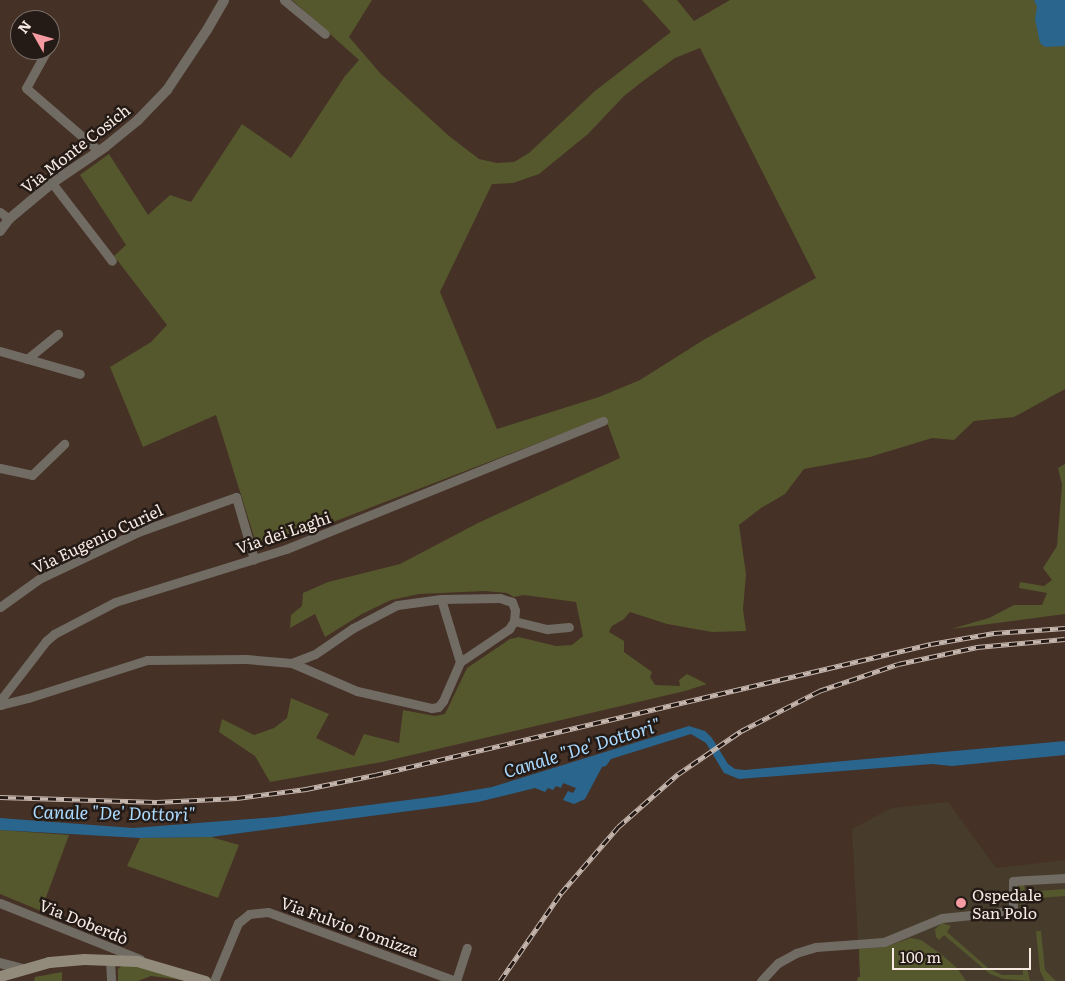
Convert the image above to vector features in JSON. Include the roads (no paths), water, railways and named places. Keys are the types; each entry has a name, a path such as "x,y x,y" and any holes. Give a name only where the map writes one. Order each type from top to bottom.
{"main road":[{"path":"0,976 58,961 110,960 137,961 205,981"}],"street":[{"name":"Via Monte Cosich","path":"0,231 8,219 52,183 99,152 138,120 167,90 207,30 224,0"},
{"path":"284,0 325,34"},
{"path":"41,60 26,88 99,152"},
{"path":"52,183 112,261"},
{"path":"0,212 8,219"},
{"path":"27,359 58,334"},
{"path":"0,351 80,374"},
{"name":"Via dei Laghi","path":"0,705 2,698 46,641 54,634 115,602 304,542 604,421"},
{"path":"0,468 32,475 64,444"},
{"name":"Via Eugenio Curiel","path":"0,607 40,579 138,532 236,497 254,559"},
{"path":"0,705 28,698 147,660 246,659 292,663 357,691 432,708 438,707 443,701 460,662 509,629 514,621 515,610 512,602 507,599 442,599 397,606 377,614 315,654 292,663"},
{"path":"442,599 460,662"},
{"path":"514,621 547,629 569,627"},
{"path":"761,981 778,963 796,953 816,947 884,942 942,918 1010,911 1013,907 1013,881 1065,878"},
{"name":"Via Doberdò","path":"0,903 156,966"},
{"name":"Via Fulvio Tomizza","path":"214,981 238,923 249,914 268,912 456,981 466,948"},
{"path":"110,960 110,981"},
{"path":"0,963 7,967 23,969"}],"water":[{"path":"1034,0 1065,0 1065,46 1045,47 1040,43 1035,19 1037,7"},
{"path":"689,726 705,731 712,738 728,764 735,769 745,770 1065,741 1065,755 952,766 932,764 739,779 724,773 706,743 691,734 611,759 606,766 602,767 585,799 574,804 563,800 568,791 573,793 576,788 563,783 561,788 556,786 553,790 548,788 545,792 535,788 478,802 211,837 140,838 0,830 0,818 133,828 276,817 439,796 492,787"}],"railway":[{"path":"0,797 157,802 237,798 306,789 375,775 931,644 994,633 1065,628"},
{"path":"500,981 561,893 618,827 678,774 741,731 819,691 898,664 977,647 1065,639"}],"place":[{"name":"Ospedale San Polo","path":"961,903"}],"water label":[{"name":"Canale \"De' Dottori\"","path":"582,748"},
{"name":"Canale \"De' Dottori\"","path":"114,813"}]}
